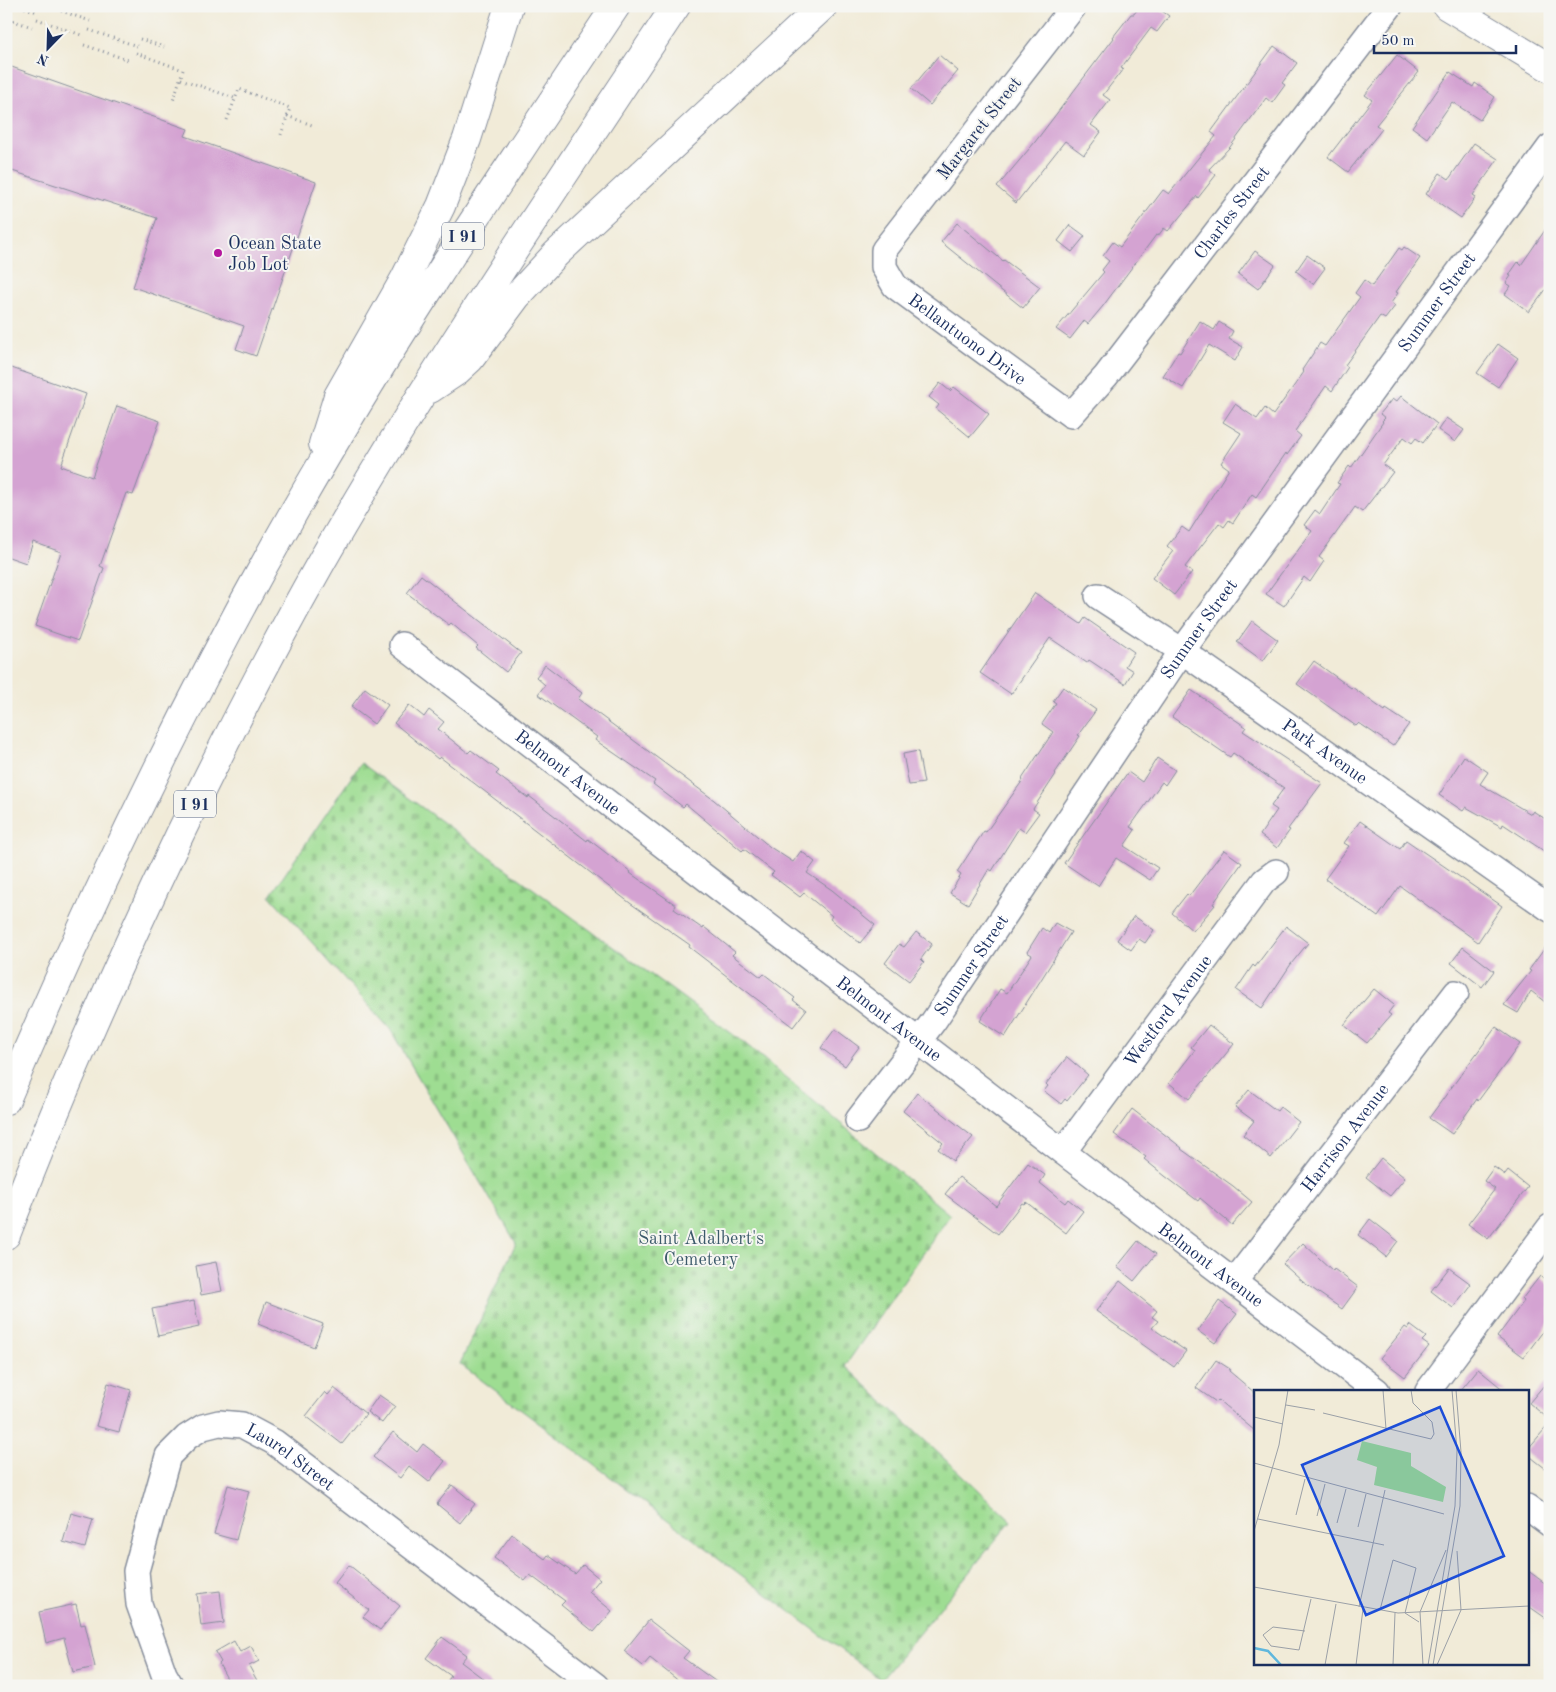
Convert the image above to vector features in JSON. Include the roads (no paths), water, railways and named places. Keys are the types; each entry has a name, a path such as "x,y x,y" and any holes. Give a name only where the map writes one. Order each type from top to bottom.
{"main road":[{"path":"318,471 326,430 338,396 421,249 450,186 510,6"},
{"name":"I 91","path":"6,1100 74,943 148,787 214,656 318,471 414,313 616,6"},
{"name":"I 91","path":"6,1235 95,1016 147,903 227,738 317,570 422,393 508,259 676,6"},
{"path":"422,393 464,365 517,296 556,254 823,6"},
{"path":"1447,6 1550,68"}],"street":[{"name":"Margaret Street","path":"884,250 1074,6"},
{"name":"Charles Street","path":"1071,415 1106,376 1390,6"},
{"name":"Summer Street","path":"858,1120 933,1022 1182,651 1550,147"},
{"name":"Bellantuono Drive","path":"884,250 884,267 895,286 1071,415"},
{"name":"Park Avenue","path":"1098,596 1182,651 1550,909"},
{"name":"Belmont Avenue","path":"402,645 1376,1390"},
{"name":"Westford Avenue","path":"1063,1152 1264,881 1276,872"},
{"name":"Harrison Avenue","path":"1234,1282 1456,993"},
{"path":"1429,1390 1550,1227"},
{"name":"Laurel Street","path":"171,1686 164,1674 139,1604 136,1571 168,1456 195,1432 203,1427 219,1423 242,1425 274,1442 596,1686"},
{"path":"1528,1508 1550,1524"}],"place":[{"name":"Ocean State Job Lot","path":"218,253"}],"park label":[{"name":"Saint Adalbert's Cemetery","path":"701,1248"}]}
